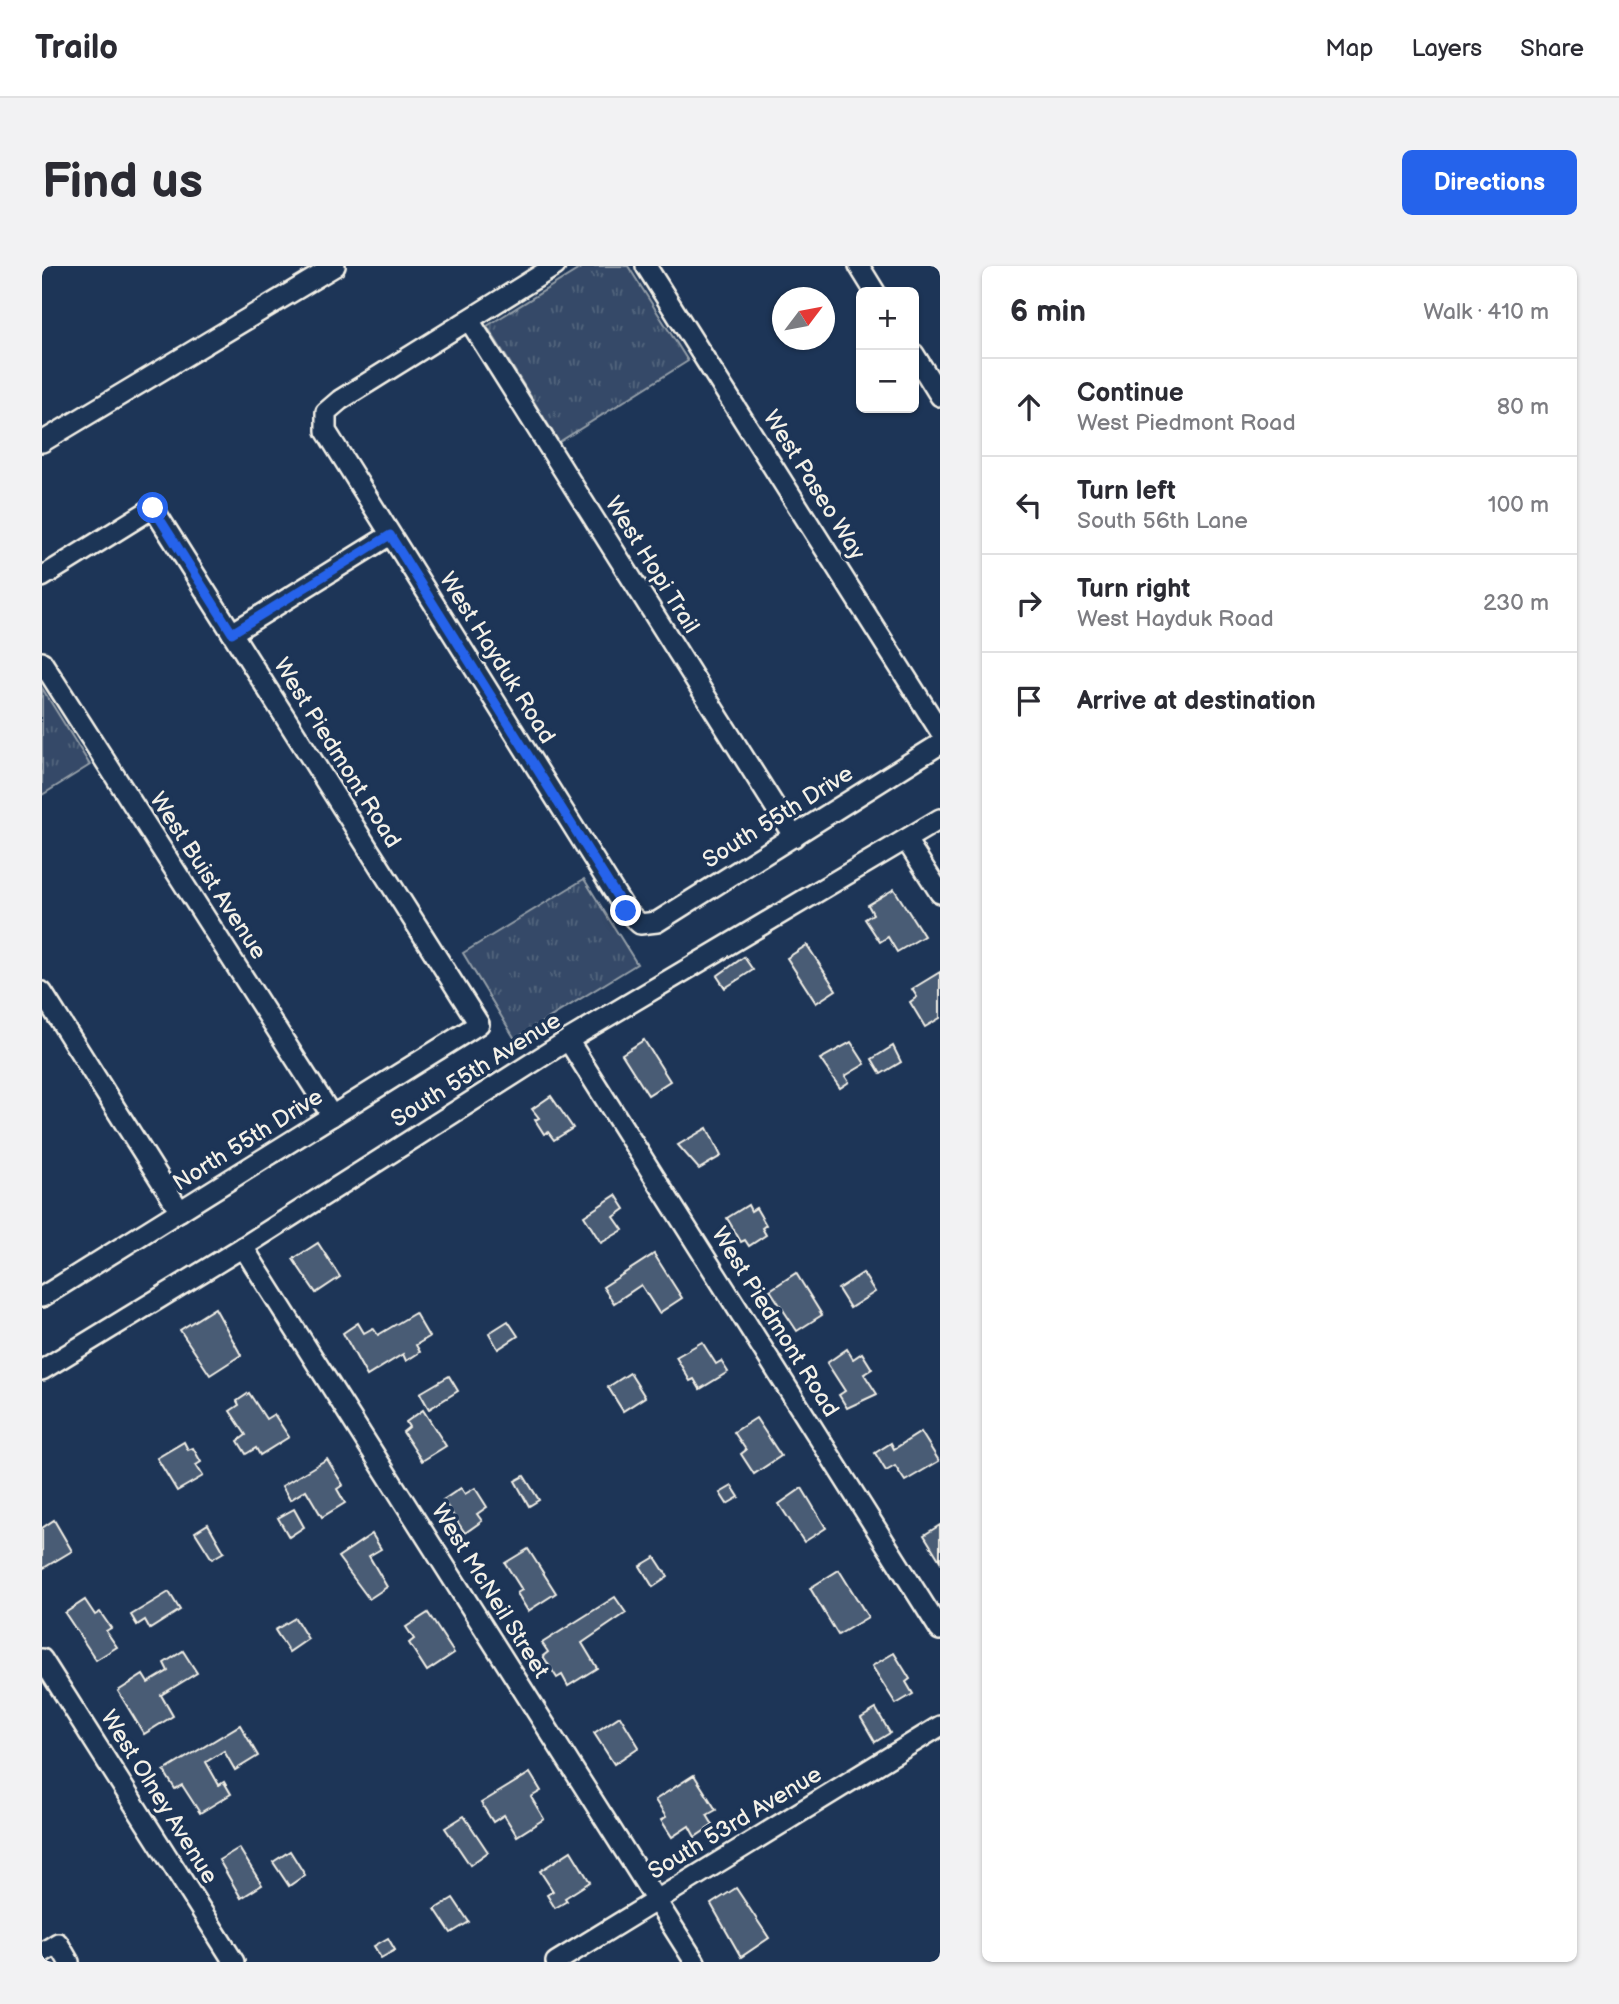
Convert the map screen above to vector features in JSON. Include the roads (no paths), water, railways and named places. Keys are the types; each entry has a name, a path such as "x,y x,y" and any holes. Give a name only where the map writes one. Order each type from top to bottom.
{"street":[{"path":"42,442 335,266"},
{"name":"West Paseo Way","path":"646,266 940,731"},
{"path":"859,266 872,287"},
{"path":"469,320 548,268"},
{"name":"West Hayduk Road","path":"469,320 326,412 326,431 626,911 640,924"},
{"name":"West Hopi Trail","path":"469,320 794,836"},
{"path":"919,362 940,396"},
{"name":"West Piedmont Road","path":"42,577 153,508 479,1024"},
{"path":"232,633 390,535"},
{"name":"West Buist Avenue","path":"42,662 332,1116"},
{"name":"South 55th Drive","path":"640,924 657,922 940,744"},
{"name":"South 55th Avenue","path":"42,1370 243,1247 568,1040 940,819"},
{"path":"906,840 940,893"},
{"path":"42,992 180,1211"},
{"name":"North 55th Drive","path":"42,1297 479,1024"},
{"name":"West Piedmont Road","path":"568,1040 940,1630"},
{"name":"West McNeil Street","path":"243,1247 695,1962"},
{"name":"West Olney Avenue","path":"42,1659 234,1962"},
{"name":"South 53rd Avenue","path":"556,1962 940,1726"},
{"path":"42,1953 58,1943 69,1962"}]}
